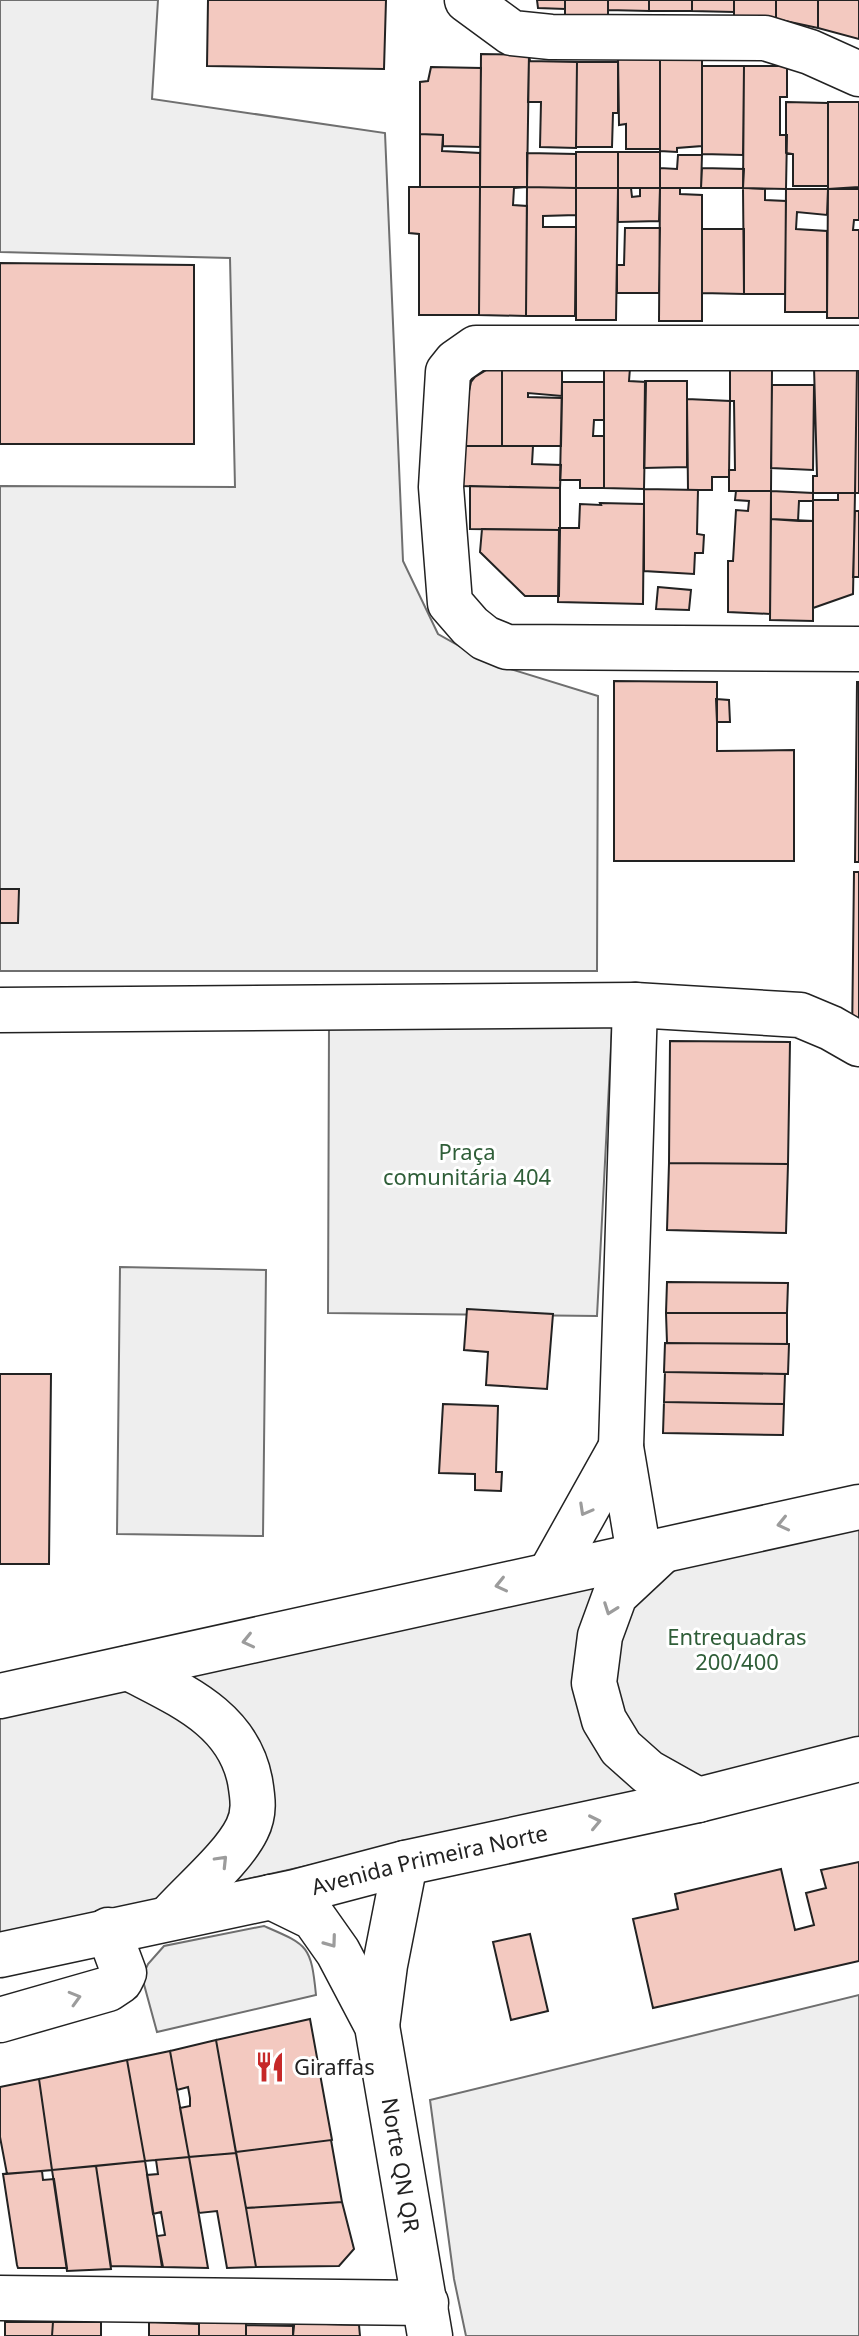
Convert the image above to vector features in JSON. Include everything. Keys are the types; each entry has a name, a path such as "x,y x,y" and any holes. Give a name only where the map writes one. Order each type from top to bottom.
{"street":[{"path":"467,0 512,33 551,37 765,38 810,52 859,74"},
{"path":"859,348 476,348 448,372 441,487 450,603 485,638 507,647 859,649"},
{"path":"0,1010 635,1005 800,1015 859,1044"},
{"path":"635,1005 621,1447 650,1553"},
{"path":"550,1574 621,1447"},
{"path":"0,1696 859,1507"},
{"path":"650,1553 615,1595 600,1636 594,1683 604,1720 621,1748 648,1772 698,1800"},
{"path":"129,1668 202,1708 228,1731 247,1766 254,1805 247,1829 232,1850 169,1918"},
{"name":"Avenida Primeira Norte","path":"0,1955 698,1800 859,1759"},
{"name":"Norte QN QR","path":"405,1863 385,1965 377,2026 428,2320"},
{"name":"Norte QN QR","path":"271,1897 314,1918 338,1952 377,2026"},
{"path":"0,2020 108,1989 120,1981 124,1973 108,1930"},
{"path":"0,2298 428,2320"}],"green space":[{"path":"0,0 158,0 152,99 385,133 403,561 438,634 488,662 598,696 597,971 0,971 0,486 235,487 230,258 0,252"},
{"name":"Praça comunitária 404","path":"329,1025 612,1027 597,1316 328,1313"},
{"path":"120,1267 266,1270 263,1536 117,1534"},
{"name":"Entrequadras 200/400","path":"859,1499 859,1744 229,1883 0,1938 0,1694"},
{"path":"264,1926 305,1949 312,1966 316,1995 157,2032 142,1977 148,1964 164,1946"},
{"path":"859,1995 859,2336 466,2336 454,2279 430,2100"}],"building":[{"path":"208,0 386,0 384,69 207,66"},
{"path":"537,0 565,0 565,9 538,8"},
{"path":"565,0 608,0 608,16 565,16"},
{"path":"608,0 649,0 649,11 608,10"},
{"path":"649,0 692,0 692,11 649,11"},
{"path":"692,0 734,0 734,12 692,11"},
{"path":"734,0 776,0 776,19 734,18"},
{"path":"776,0 818,0 818,28 776,19"},
{"path":"818,0 859,0 859,39 818,28"},
{"path":"481,54 529,55 527,187 480,187"},
{"path":"529,55 530,61 577,62 576,148 540,147 541,102 528,102"},
{"path":"618,57 660,58 660,149 626,149 626,124 619,125"},
{"path":"660,57 702,57 702,146 677,148 677,152 660,151"},
{"path":"577,62 618,62 618,113 613,113 612,147 576,147"},
{"path":"702,66 744,66 743,155 702,154"},
{"path":"744,66 787,66 787,97 780,97 780,135 787,135 786,189 743,188"},
{"path":"431,67 481,68 480,147 443,146 443,135 420,134 420,82 428,81"},
{"path":"786,102 828,103 828,186 793,186 793,154 786,153"},
{"path":"828,102 859,102 859,187 828,189"},
{"path":"420,134 443,135 442,151 480,153 480,187 420,187"},
{"path":"576,152 618,152 618,188 576,188"},
{"path":"618,152 660,152 660,188 618,188"},
{"path":"527,153 576,154 576,188 527,187"},
{"path":"678,155 702,155 701,188 660,188 660,168 677,169"},
{"path":"702,168 744,169 743,188 701,188"},
{"path":"409,187 480,187 479,315 419,315 419,234 409,233"},
{"path":"480,187 527,187 514,188 513,205 527,206 526,316 479,315"},
{"path":"527,187 576,188 576,215 543,216 543,227 576,227 575,316 526,316"},
{"path":"576,188 618,188 616,320 576,320"},
{"path":"618,188 631,188 632,197 640,196 640,188 660,188 659,221 618,222"},
{"path":"660,188 680,188 680,194 702,195 702,321 659,321"},
{"path":"743,188 765,189 765,200 786,201 785,294 744,294"},
{"path":"786,189 828,189 827,215 797,212 796,229 827,231 827,312 785,312"},
{"path":"828,189 859,189 859,220 854,220 853,230 859,230 859,318 827,318"},
{"path":"625,228 660,228 659,293 617,293 617,265 624,265"},
{"path":"702,229 744,229 744,294 702,293"},
{"path":"0,263 194,265 194,444 0,444"},
{"path":"857,366 855,493 813,493 813,476 817,476 814,367"},
{"path":"857,366 859,493 855,493"},
{"path":"502,367 562,368 562,396 528,393 528,397 562,398 561,446 502,446"},
{"path":"604,368 630,368 629,381 646,382 644,489 604,488"},
{"path":"488,369 502,370 502,446 465,446 471,382"},
{"path":"730,369 772,370 771,491 729,491 729,470 735,470 734,401 730,401"},
{"path":"645,381 687,381 687,467 644,468"},
{"path":"562,382 604,382 604,420 594,420 593,436 604,436 604,488 580,488 580,480 560,480"},
{"path":"772,385 814,385 813,470 771,468"},
{"path":"687,399 730,401 729,477 712,477 712,490 688,490"},
{"path":"460,446 533,446 532,464 561,465 560,488 460,486"},
{"path":"470,486 560,488 560,530 470,529"},
{"path":"644,489 698,490 697,534 704,535 703,553 695,553 694,574 644,571"},
{"path":"736,491 771,491 770,614 728,612 728,561 733,561 736,510 748,511 749,501 735,500"},
{"path":"771,491 813,493 813,501 799,501 798,521 771,519"},
{"path":"838,493 855,493 853,594 813,608 813,500 838,500"},
{"path":"580,504 644,504 643,604 558,602 559,528 579,528"},
{"path":"855,511 859,511 859,577 853,577"},
{"path":"771,519 813,521 813,621 770,620"},
{"path":"482,529 560,530 559,596 525,596 480,552"},
{"path":"658,587 691,590 689,610 656,609"},
{"path":"614,681 717,682 717,751 794,750 794,861 614,861"},
{"path":"857,682 859,862 855,862"},
{"path":"716,699 729,700 730,722 717,722"},
{"path":"854,872 859,872 859,1044 852,1041"},
{"path":"0,889 19,889 18,923 0,923"},
{"path":"670,1041 790,1042 788,1164 669,1163"},
{"path":"669,1163 788,1164 786,1233 667,1230"},
{"path":"667,1282 788,1283 787,1313 666,1313"},
{"path":"467,1309 553,1314 547,1389 486,1385 488,1352 464,1350"},
{"path":"666,1313 787,1313 787,1344 667,1343"},
{"path":"665,1343 789,1344 788,1374 664,1372"},
{"path":"665,1372 785,1374 784,1404 664,1402"},
{"path":"0,1374 51,1374 49,1564 0,1564"},
{"path":"664,1402 784,1404 783,1435 663,1433"},
{"path":"443,1404 498,1406 496,1472 502,1472 501,1491 475,1490 475,1474 439,1473"},
{"path":"859,1862 859,1961 653,2008 633,1919 678,1909 675,1894 781,1869 795,1930 814,1925 806,1893 826,1888 821,1870"},
{"path":"530,1934 548,2011 511,2020 493,1942"},
{"name":"Giraffas","path":"310,2019 332,2140 236,2152 216,2040"},
{"path":"216,2040 236,2153 189,2157 180,2108 190,2106 190,2098 188,2087 177,2090 170,2051"},
{"path":"170,2051 189,2157 145,2161 127,2060"},
{"path":"127,2060 145,2161 52,2170 39,2079"},
{"path":"39,2079 52,2170 7,2174 0,2137 0,2087"},
{"path":"331,2140 342,2202 246,2208 236,2152"},
{"path":"236,2153 256,2267 227,2268 217,2211 199,2213 189,2157"},
{"path":"189,2157 208,2268 163,2267 157,2236 165,2235 161,2212 153,2214 147,2175 158,2174 156,2160"},
{"path":"145,2161 162,2267 111,2266 96,2166"},
{"path":"96,2166 111,2269 67,2271 52,2170"},
{"path":"42,2171 43,2180 54,2179 67,2268 18,2268 17,2265 3,2174"},
{"path":"342,2202 354,2249 339,2266 256,2267 246,2208"},
{"path":"199,2317 246,2318 246,2336 199,2336"},
{"path":"5,2322 53,2322 52,2336 5,2336"},
{"path":"53,2322 101,2322 101,2336 52,2336"},
{"path":"149,2322 199,2324 199,2336 149,2336"},
{"path":"293,2323 359,2325 360,2336 293,2336"},
{"path":"246,2325 294,2326 293,2336 246,2336"}],"place":[{"name":"Giraffas","path":"270,2067"}]}
